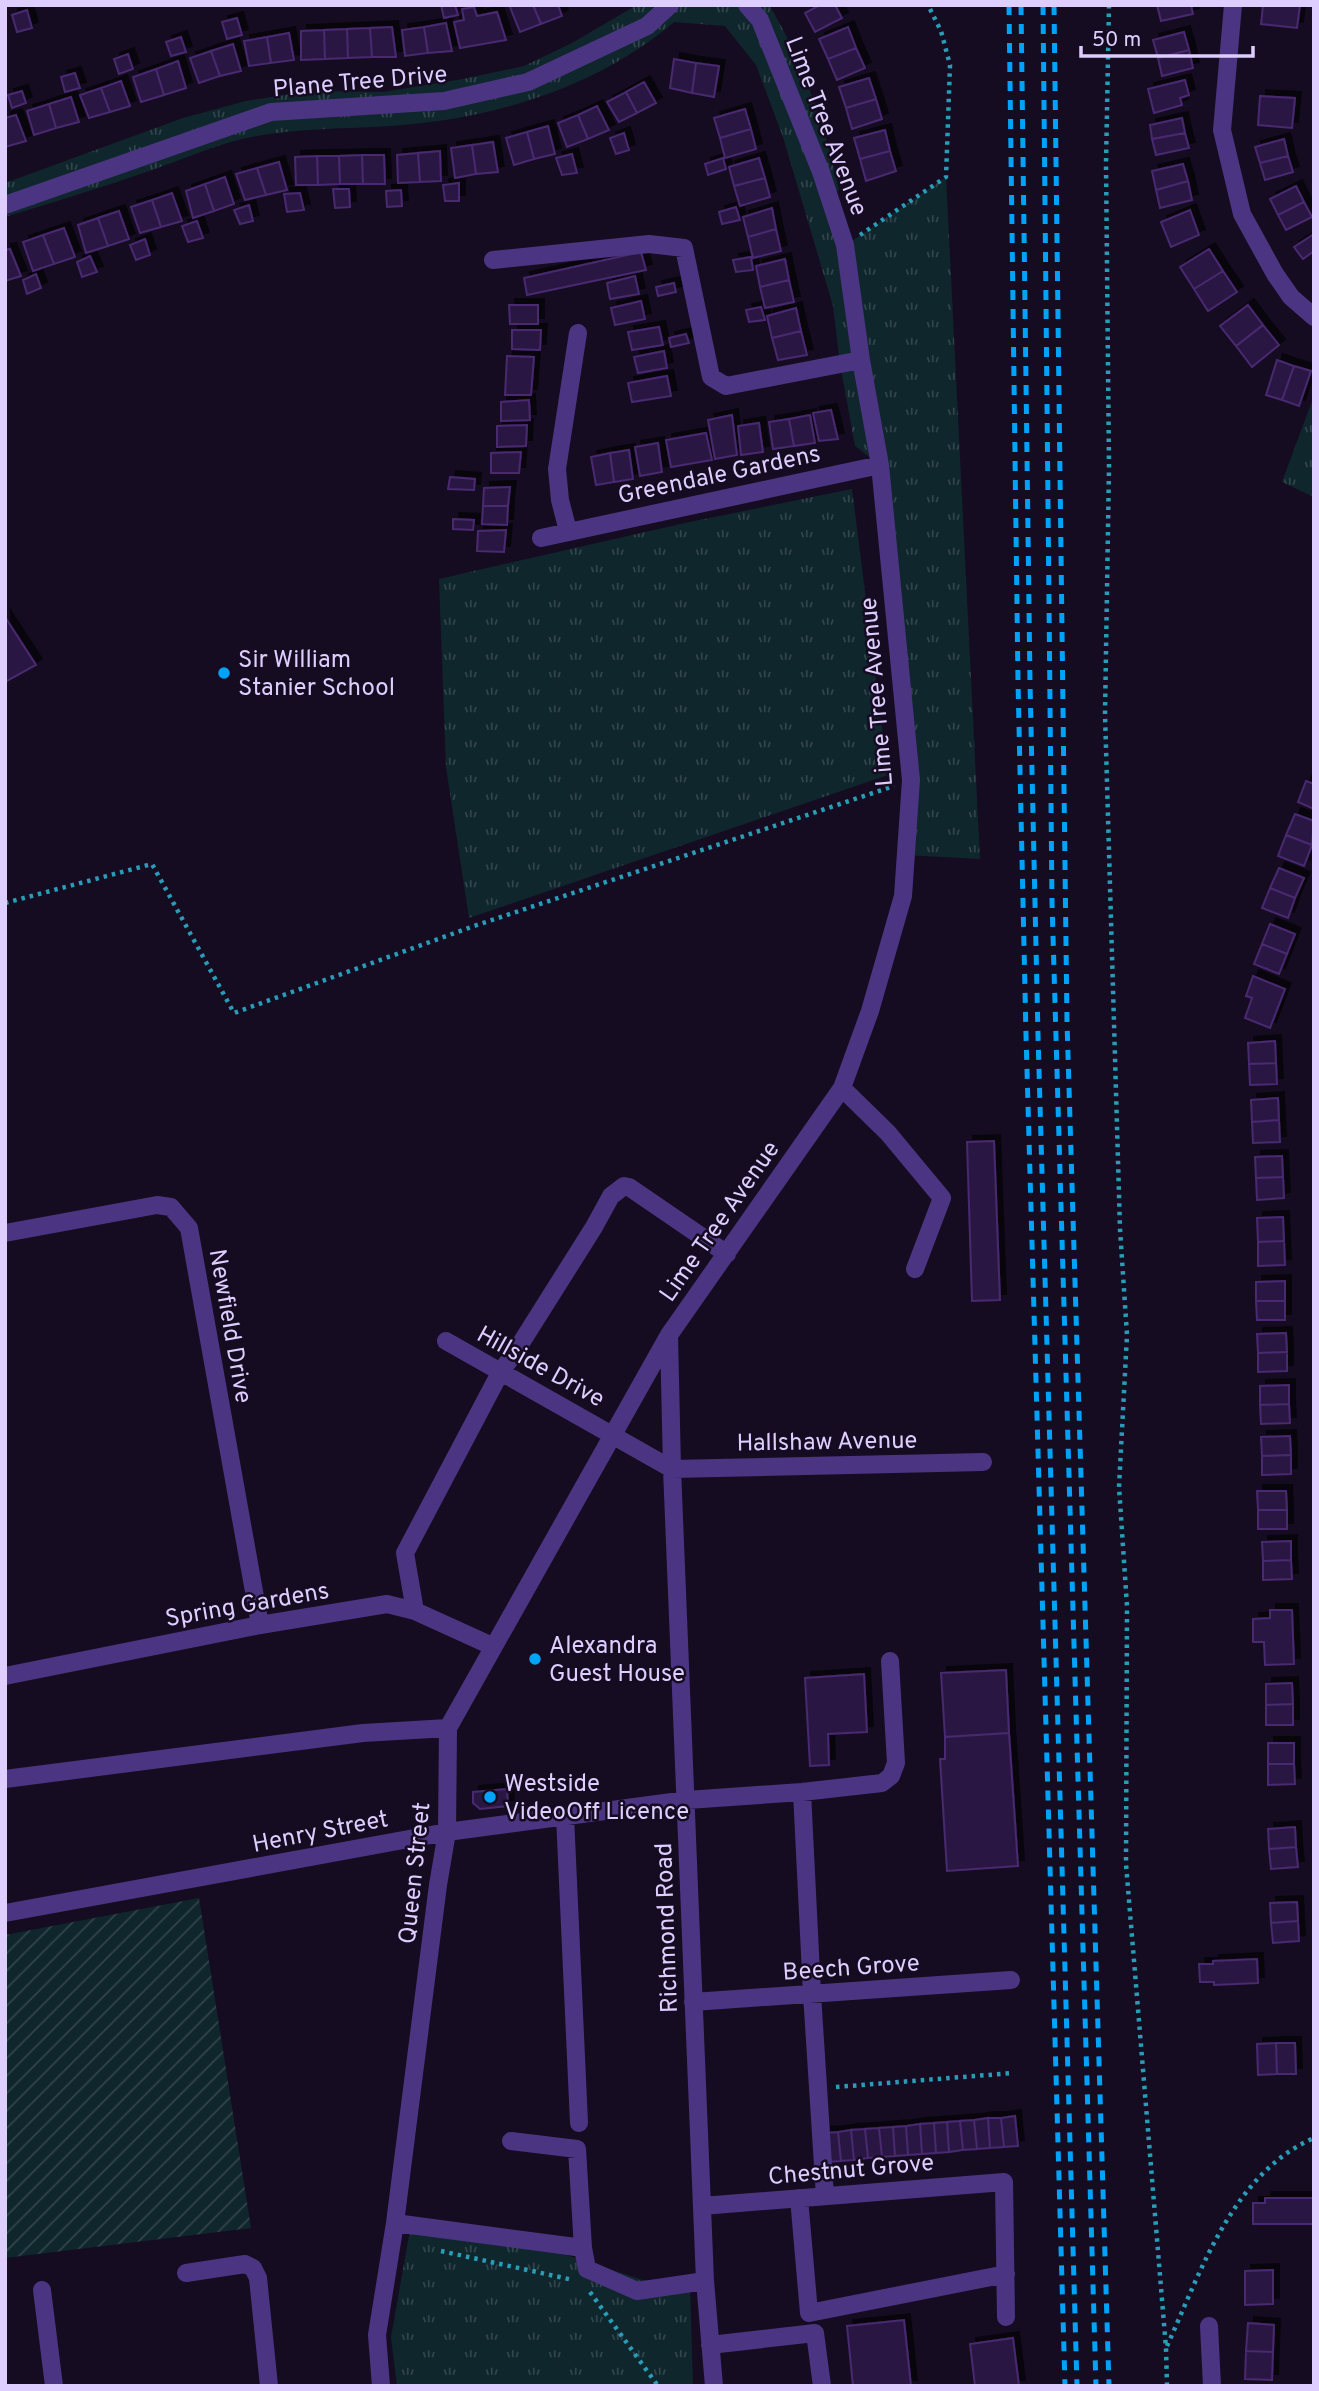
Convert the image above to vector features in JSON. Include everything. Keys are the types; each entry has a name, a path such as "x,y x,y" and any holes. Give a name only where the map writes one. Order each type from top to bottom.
{"street":[{"name":"Plane Tree Drive","path":"5,205 271,112 444,101 528,82 647,26 670,5"},
{"name":"Lime Tree Avenue","path":"668,1335 842,1088 870,1011 903,895 911,780 880,465 861,359 845,245 821,172 761,20 747,5"},
{"path":"1234,5 1223,130 1242,214 1291,297 1314,317"},
{"path":"493,260 649,244 684,248 711,377 726,386 861,359"},
{"path":"568,531 560,500 557,469 578,333"},
{"name":"Greendale Gardens","path":"541,538 880,465"},
{"path":"842,1088 888,1133 942,1198 915,1269"},
{"path":"415,1611 405,1553 500,1371 514,1354 611,1196 618,1189 629,1187 727,1254"},
{"name":"Newfield Drive","path":"5,1233 157,1205 171,1207 189,1228 260,1625"},
{"name":"Queen Street","path":"382,2386 377,2335 395,2223 447,1832 448,1728 668,1335"},
{"name":"Richmond Road","path":"668,1335 705,2281 714,2386"},
{"name":"Hillside Drive","path":"446,1341 612,1434"},
{"path":"612,1434 672,1469"},
{"name":"Hallshaw Avenue","path":"672,1469 983,1462"},
{"name":"Spring Gardens","path":"5,1676 260,1625 387,1604 415,1611 492,1646"},
{"name":"Henry Street","path":"5,1913 447,1832 687,1800 872,1786 891,1776 896,1763 890,1661"},
{"path":"5,1779 363,1733 448,1728"},
{"path":"807,1792 812,1994 825,2196"},
{"path":"565,1816 579,2123"},
{"name":"Beech Grove","path":"693,2002 1012,1980"},
{"path":"511,2141 578,2149 583,2248 587,2269 637,2291 705,2281"},
{"name":"Chestnut Grove","path":"702,2206 1004,2182 1006,2274"},
{"path":"799,2198 809,2313 1006,2274 1006,2316"},
{"path":"395,2223 583,2248"},
{"path":"186,2273 245,2264 253,2268 258,2278 269,2386"},
{"path":"42,2290 54,2386"},
{"path":"1209,2326 1212,2386"},
{"path":"710,2345 815,2333 822,2386"}],"path":[{"path":"845,245 946,177 950,65 942,31 928,5"},
{"path":"1109,5 1106,178 1109,467 1105,714 1120,1229 1127,1335 1119,1487 1127,1606 1126,1864 1167,2386"},
{"path":"5,903 152,864 234,1013 474,926 911,780"},
{"path":"818,2088 1013,2073"},
{"path":"1166,2348 1208,2256 1241,2197 1291,2148 1314,2138"},
{"path":"433,2250 583,2282 658,2386"}],"green space":[{"path":"637,5 769,5 802,71 820,118 839,190 829,196 846,245 946,177 980,859 906,855 911,780 880,465 855,446 833,306 783,137 756,65 725,26 674,22 611,65 577,82 504,108 428,123 260,135 208,149 5,217 5,183 183,118 246,101 310,91 383,92 524,66 572,43"},
{"path":"1314,396 1314,497 1282,482"},
{"path":"852,489 888,775 469,918 446,767 439,579 685,523"},
{"path":"199,1898 251,2228 5,2258 5,1935"},
{"path":"410,2230 566,2255 643,2280 690,2286 693,2386 397,2386 391,2337"}],"building":[{"path":"441,5 455,5 458,15 444,18"},
{"path":"533,5 541,24 520,32 510,7"},
{"path":"533,5 558,5 562,16 541,24"},
{"path":"820,5 835,5 842,18 815,32 805,13"},
{"path":"1157,5 1191,5 1193,14 1161,21"},
{"path":"1263,5 1300,5 1297,28 1261,24"},
{"path":"474,7 477,16 497,12 506,40 460,48 454,22 464,20 462,9"},
{"path":"27,10 32,28 17,32 12,15"},
{"path":"237,18 242,35 227,39 222,22"},
{"path":"446,23 452,51 428,53 424,27"},
{"path":"392,27 396,57 372,57 370,28"},
{"path":"424,27 428,53 405,56 402,30"},
{"path":"848,27 856,48 828,59 819,39"},
{"path":"370,28 372,57 348,58 347,29"},
{"path":"347,29 348,58 325,59 324,30"},
{"path":"324,30 325,59 301,60 301,31"},
{"path":"1184,32 1189,50 1158,58 1153,40"},
{"path":"289,33 294,60 271,63 267,37"},
{"path":"181,37 186,52 171,56 166,42"},
{"path":"267,37 271,63 249,66 244,41"},
{"path":"233,44 241,71 220,76 211,51"},
{"path":"856,48 865,68 837,80 828,59"},
{"path":"1189,50 1193,68 1162,76 1158,58"},
{"path":"211,51 220,76 199,83 190,58"},
{"path":"128,54 133,69 119,74 114,59"},
{"path":"674,59 696,63 692,93 670,88"},
{"path":"178,61 186,88 164,95 156,69"},
{"path":"696,63 719,66 714,97 692,93"},
{"path":"156,69 164,95 141,102 133,77"},
{"path":"75,73 80,88 65,92 61,77"},
{"path":"869,78 876,99 846,108 839,87"},
{"path":"1185,80 1189,95 1180,98 1182,105 1154,113 1148,89"},
{"path":"121,81 130,106 110,112 101,88"},
{"path":"644,82 656,103 637,113 626,92"},
{"path":"101,88 110,112 89,118 80,95"},
{"path":"22,91 26,103 12,108 8,95"},
{"path":"626,92 637,113 619,122 607,102"},
{"path":"1260,96 1295,98 1292,128 1258,125"},
{"path":"71,97 79,122 56,128 49,104"},
{"path":"876,99 882,119 852,129 846,108"},
{"path":"49,104 56,128 34,135 27,111"},
{"path":"597,106 609,130 588,139 578,115"},
{"path":"745,109 751,129 720,138 714,118"},
{"path":"16,115 26,141 5,147 5,118"},
{"path":"578,115 588,139 567,147 558,123"},
{"path":"1182,118 1185,133 1152,139 1150,125"},
{"path":"548,126 555,154 534,159 527,132"},
{"path":"751,129 756,149 725,158 720,138"},
{"path":"885,130 890,151 860,159 854,138"},
{"path":"527,132 534,159 514,165 506,138"},
{"path":"624,133 629,150 616,154 610,138"},
{"path":"1185,133 1189,148 1156,155 1152,139"},
{"path":"1284,139 1288,156 1260,163 1255,147"},
{"path":"493,142 498,172 476,174 472,145"},
{"path":"472,145 476,174 455,178 451,148"},
{"path":"440,151 441,181 420,182 418,153"},
{"path":"890,151 896,171 866,181 860,159"},
{"path":"418,153 420,182 398,183 397,155"},
{"path":"572,154 577,173 562,175 556,158"},
{"path":"362,155 384,155 385,184 363,184"},
{"path":"362,155 363,184 340,184 339,156"},
{"path":"317,156 318,185 296,185 295,157"},
{"path":"317,156 339,156 340,184 318,185"},
{"path":"1288,156 1293,172 1265,180 1260,163"},
{"path":"723,158 726,169 708,175 705,164"},
{"path":"759,158 765,178 734,186 729,167"},
{"path":"279,162 287,190 266,195 257,168"},
{"path":"1183,164 1188,181 1156,190 1152,171"},
{"path":"257,168 266,195 245,200 236,174"},
{"path":"225,177 234,204 214,211 205,184"},
{"path":"765,178 770,197 740,206 734,186"},
{"path":"1188,181 1192,200 1160,208 1156,190"},
{"path":"459,183 459,201 445,201 443,185"},
{"path":"205,184 214,211 193,218 186,191"},
{"path":"1296,186 1304,202 1278,215 1270,199"},
{"path":"333,189 349,189 350,207 335,208"},
{"path":"401,190 402,206 387,207 386,191"},
{"path":"172,193 182,221 161,227 152,200"},
{"path":"300,193 304,210 287,212 284,194"},
{"path":"152,200 161,227 140,233 131,207"},
{"path":"1304,202 1312,217 1286,230 1278,215"},
{"path":"249,205 253,221 240,224 234,210"},
{"path":"736,207 740,220 722,224 719,212"},
{"path":"772,208 776,229 748,237 743,217"},
{"path":"1190,210 1199,235 1171,247 1161,222"},
{"path":"119,211 129,239 108,246 98,218"},
{"path":"98,218 108,246 86,253 78,225"},
{"path":"197,221 203,238 188,242 182,226"},
{"path":"64,228 75,257 54,264 43,235"},
{"path":"776,229 781,251 753,258 748,237"},
{"path":"1314,234 1314,251 1303,259 1294,247"},
{"path":"43,235 54,264 33,271 23,242"},
{"path":"145,239 150,255 136,260 130,245"},
{"path":"10,249 21,276 5,281 5,250"},
{"path":"1209,249 1223,271 1194,289 1180,267"},
{"path":"641,252 646,270 527,295 524,278"},
{"path":"90,256 97,272 82,277 77,262"},
{"path":"751,257 753,270 736,272 733,260"},
{"path":"785,259 789,280 760,287 756,266"},
{"path":"1223,271 1237,292 1208,311 1194,289"},
{"path":"36,274 41,288 27,294 23,280"},
{"path":"635,276 639,294 610,299 607,283"},
{"path":"789,280 794,302 765,308 760,287"},
{"path":"674,283 676,292 658,296 656,287"},
{"path":"641,301 645,319 615,325 611,308"},
{"path":"509,305 538,305 538,324 510,324"},
{"path":"1248,305 1263,325 1236,346 1220,326"},
{"path":"761,307 765,320 749,322 746,310"},
{"path":"796,308 801,331 772,338 767,316"},
{"path":"1263,325 1279,345 1252,367 1236,346"},
{"path":"659,327 663,345 632,350 628,332"},
{"path":"512,330 541,330 540,350 512,349"},
{"path":"801,331 807,355 778,360 772,338"},
{"path":"686,334 689,343 671,347 669,338"},
{"path":"664,351 667,368 638,373 634,357"},
{"path":"507,356 534,357 531,395 505,395"},
{"path":"1277,360 1294,366 1282,400 1266,395"},
{"path":"1294,366 1311,371 1299,406 1282,400"},
{"path":"667,376 671,396 632,402 628,383"},
{"path":"529,400 530,420 501,421 501,402"},
{"path":"831,410 838,439 819,441 813,413"},
{"path":"732,415 737,455 715,459 708,420"},
{"path":"810,415 815,443 794,446 789,419"},
{"path":"789,419 794,446 773,449 769,422"},
{"path":"759,423 763,452 741,455 738,426"},
{"path":"527,425 526,446 497,447 497,426"},
{"path":"706,433 712,460 671,467 666,440"},
{"path":"658,443 662,472 640,476 635,447"},
{"path":"629,450 633,479 614,482 610,453"},
{"path":"521,452 519,473 491,473 491,453"},
{"path":"610,453 614,482 596,485 591,457"},
{"path":"450,477 475,479 474,490 448,489"},
{"path":"510,487 508,506 483,506 484,488"},
{"path":"483,506 508,506 507,525 482,524"},
{"path":"453,519 474,520 473,530 453,529"},
{"path":"506,530 504,552 477,551 478,531"},
{"path":"5,617 36,665 5,682"},
{"path":"1306,781 1314,784 1314,809 1298,802"},
{"path":"1295,814 1314,821 1312,845 1286,835"},
{"path":"1286,835 1312,845 1304,866 1278,856"},
{"path":"1279,868 1304,878 1295,898 1270,888"},
{"path":"1270,888 1295,898 1288,918 1262,908"},
{"path":"1270,924 1295,934 1287,954 1262,944"},
{"path":"1262,944 1287,954 1279,974 1254,964"},
{"path":"1253,976 1285,989 1270,1028 1245,1018 1252,998 1246,996"},
{"path":"1275,1041 1276,1063 1249,1064 1248,1043"},
{"path":"1276,1063 1277,1084 1250,1085 1249,1064"},
{"path":"1278,1098 1279,1120 1252,1122 1251,1100"},
{"path":"1279,1120 1280,1142 1253,1143 1252,1122"},
{"path":"994,1141 1000,1300 972,1301 967,1142"},
{"path":"1282,1156 1283,1177 1256,1178 1255,1157"},
{"path":"1283,1177 1284,1198 1257,1200 1256,1178"},
{"path":"1283,1217 1284,1241 1258,1242 1257,1218"},
{"path":"1284,1241 1285,1265 1258,1266 1258,1242"},
{"path":"1285,1281 1285,1301 1256,1301 1256,1282"},
{"path":"1256,1301 1285,1301 1285,1320 1257,1320"},
{"path":"1286,1333 1287,1352 1258,1353 1257,1334"},
{"path":"1287,1352 1287,1371 1258,1372 1258,1353"},
{"path":"1289,1385 1289,1404 1260,1405 1260,1386"},
{"path":"1289,1404 1290,1423 1261,1424 1260,1405"},
{"path":"1290,1436 1291,1455 1262,1456 1261,1437"},
{"path":"1291,1455 1291,1474 1262,1475 1262,1456"},
{"path":"1257,1491 1286,1491 1287,1510 1258,1510"},
{"path":"1258,1510 1287,1510 1287,1529 1258,1529"},
{"path":"1291,1541 1291,1560 1263,1561 1262,1542"},
{"path":"1291,1560 1292,1579 1263,1580 1263,1561"},
{"path":"1270,1610 1292,1610 1294,1664 1265,1665 1264,1642 1253,1642 1253,1619 1270,1618"},
{"path":"1006,1670 1009,1733 945,1737 941,1673"},
{"path":"864,1674 867,1732 828,1734 829,1765 810,1766 805,1678"},
{"path":"1292,1683 1293,1704 1266,1705 1266,1684"},
{"path":"1293,1704 1293,1725 1266,1725 1266,1705"},
{"path":"1009,1733 1018,1866 947,1871 940,1759 945,1759 945,1737"},
{"path":"1268,1743 1294,1743 1294,1764 1268,1764"},
{"path":"1268,1764 1294,1764 1295,1784 1268,1785"},
{"name":"Westside VideoOff Licence","path":"507,1789 508,1806 480,1809 473,1803 473,1792"},
{"path":"1295,1827 1296,1847 1269,1849 1268,1829"},
{"path":"1296,1847 1298,1867 1271,1869 1269,1849"},
{"path":"1297,1902 1298,1921 1271,1923 1270,1903"},
{"path":"1298,1921 1299,1941 1273,1943 1271,1923"},
{"path":"1257,1959 1258,1983 1214,1985 1214,1982 1200,1982 1199,1964"},
{"path":"1276,2043 1295,2043 1296,2074 1277,2074"},
{"path":"1276,2043 1277,2074 1258,2075 1257,2044"},
{"path":"1015,2116 1018,2146 1004,2147 1001,2118"},
{"path":"988,2118 990,2148 977,2149 974,2120"},
{"path":"988,2118 1001,2118 1004,2147 990,2148"},
{"path":"974,2120 977,2149 963,2150 960,2121"},
{"path":"960,2121 963,2150 949,2152 947,2122"},
{"path":"947,2122 949,2152 936,2153 934,2123"},
{"path":"934,2123 936,2153 922,2154 920,2124"},
{"path":"920,2124 922,2154 908,2155 906,2126"},
{"path":"906,2126 908,2155 895,2156 893,2127"},
{"path":"893,2127 895,2156 882,2157 879,2128"},
{"path":"879,2128 882,2157 868,2158 865,2129"},
{"path":"865,2129 868,2158 854,2160 851,2130"},
{"path":"851,2130 854,2160 841,2161 838,2132"},
{"path":"838,2132 841,2161 827,2162 825,2133"},
{"path":"1265,2198 1314,2198 1314,2224 1253,2224 1253,2203 1265,2203"},
{"path":"1273,2270 1273,2304 1245,2305 1245,2271"},
{"path":"904,2320 911,2386 853,2386 847,2326"},
{"path":"1248,2323 1274,2325 1273,2352 1246,2351"},
{"path":"1013,2338 1019,2386 975,2386 970,2344"},
{"path":"1246,2351 1273,2352 1272,2380 1245,2379"}],"railway":[{"path":"1009,5 1018,681 1026,1035 1065,2386"},
{"path":"1021,5 1030,683 1038,1035 1077,2386"},
{"path":"1043,5 1052,902 1096,2386"},
{"path":"1054,5 1067,1022 1109,2386"}],"place":[{"name":"Sir William Stanier School","path":"224,673"},
{"name":"Alexandra Guest House","path":"535,1659"},
{"name":"Westside VideoOff Licence","path":"490,1797"}]}
